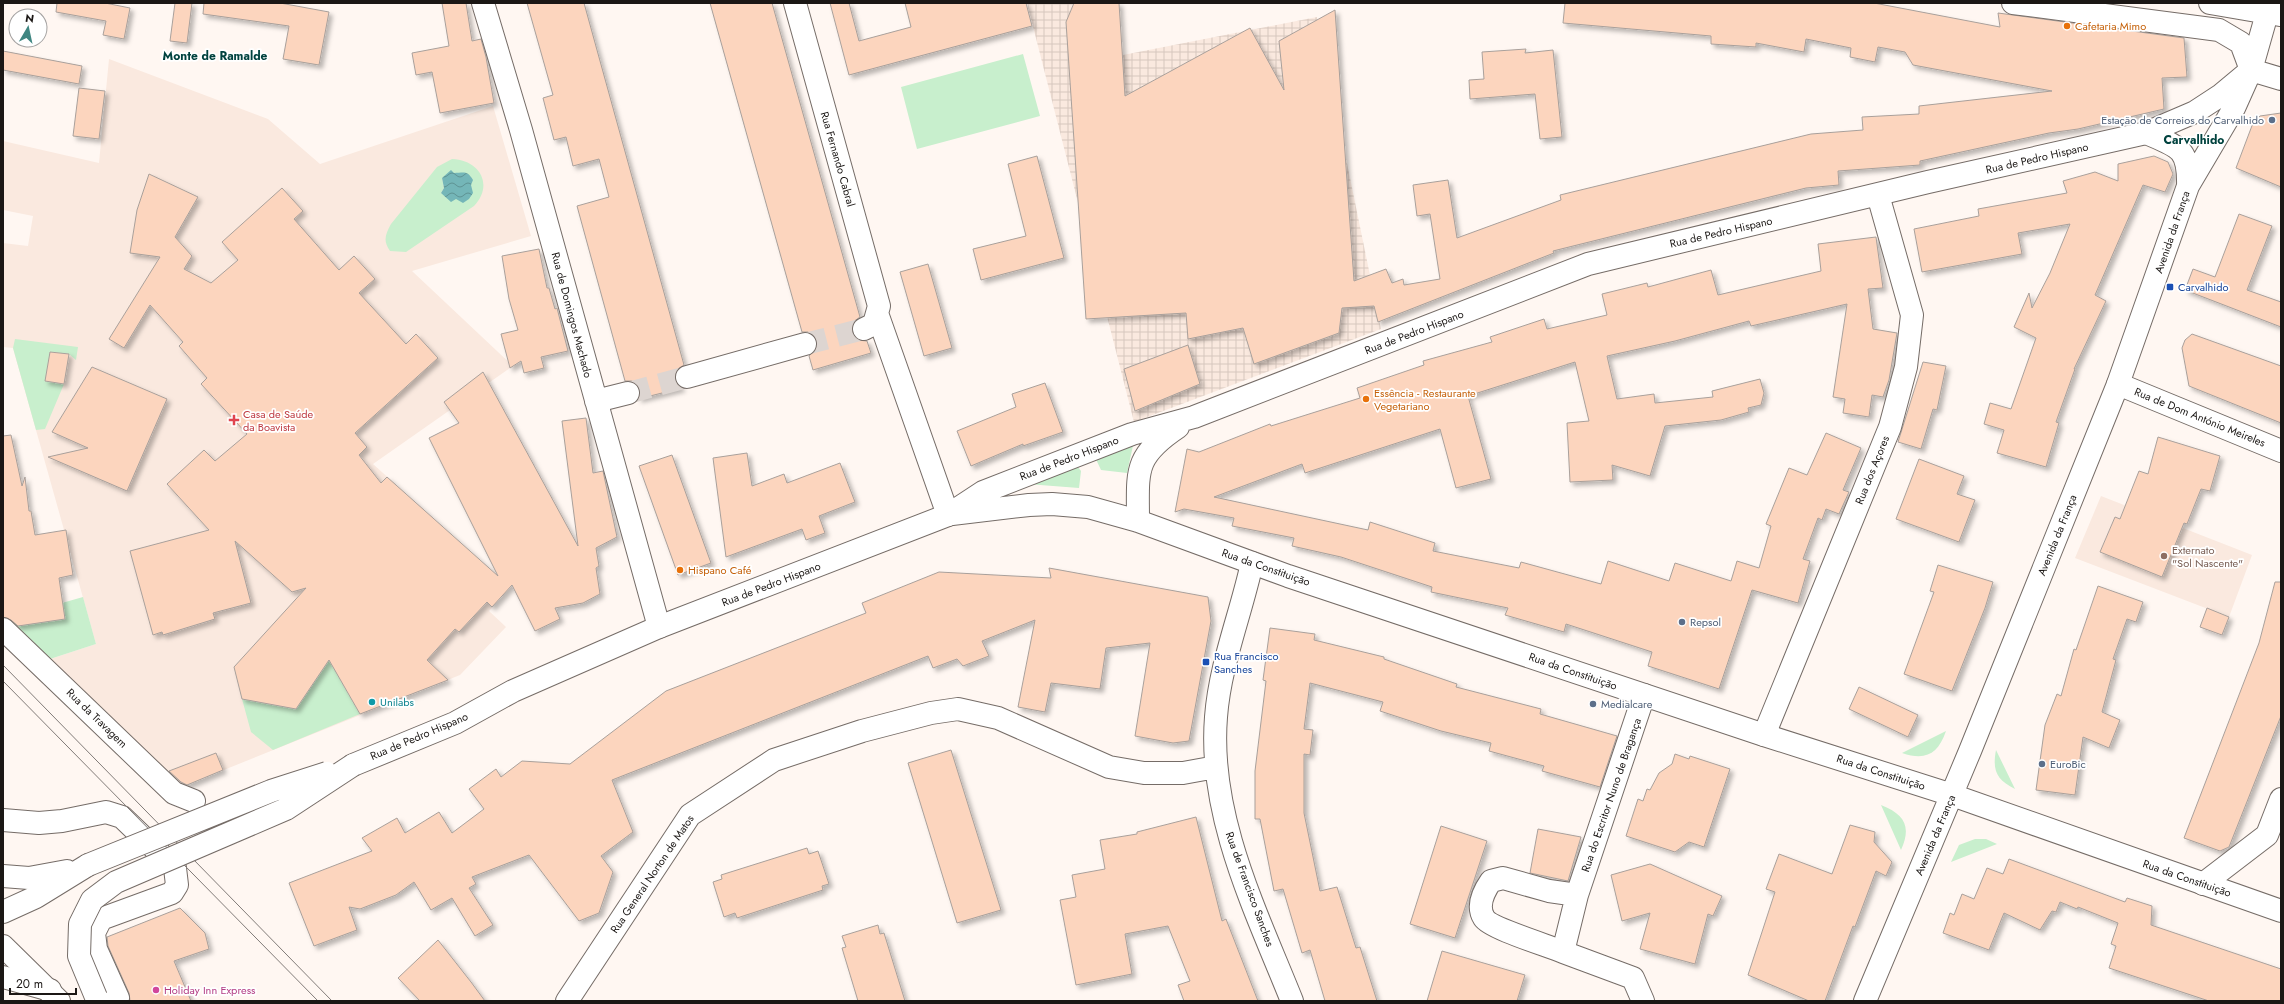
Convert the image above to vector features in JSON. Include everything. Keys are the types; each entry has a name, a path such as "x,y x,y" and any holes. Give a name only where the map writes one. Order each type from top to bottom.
{"street":[{"name":"Rua de Domingos Machado","path":"483,3 521,130 659,627"},
{"name":"Rua Fernando Cabral","path":"795,3 879,306 871,322 948,515"},
{"path":"2008,3 2047,6 2219,30 2240,43 2251,70 2281,80"},
{"path":"2210,3 2270,8"},
{"name":"Avenida da França","path":"1865,1001 1952,795 2118,384 2188,186 2234,108 2251,70 2270,8"},
{"name":"Rua de Pedro Hispano","path":"3,912 36,897 88,865 270,791 353,765 455,723 513,691 659,627 948,515 982,492 1132,434 1194,417 1588,264 1928,182 2146,133 2195,112 2221,95 2251,70"},
{"path":"2146,133 2173,146 2186,158 2188,168 2188,186"},
{"name":"Rua dos Açores","path":"1764,735 1890,427 1906,367 1912,315 1878,195"},
{"path":"687,377 805,344"},
{"name":"Rua de Dom António Meireles","path":"2118,384 2281,451"},
{"path":"596,401 628,392"},
{"name":"Rua de Pedro Hispano","path":"1138,521 1138,481 1141,465 1148,450 1159,440 1194,417"},
{"name":"Rua da Constituição","path":"948,515 1028,505 1052,504 1088,507 1138,521 1252,563 1644,695 1952,795 2281,911"},
{"name":"Rua de Francisco Sanches","path":"1252,563 1230,645 1216,716 1216,766 1231,840 1247,888 1292,1001"},
{"name":"Rua da Travagem","path":"3,629 174,793 194,801"},
{"name":"Rua do Escritor Nuno de Bragança","path":"1563,952 1577,895 1644,695"},
{"name":"Rua General Norton de Matos","path":"567,1001 690,815 774,760 862,731 931,713 958,709 998,718 1109,767 1144,773 1183,773 1216,766"},
{"name":"Rua de Pedro Hispano","path":"104,1000 79,956 80,924 92,900 116,882 286,809 353,765"},
{"path":"2203,884 2267,835 2281,799"},
{"path":"3,820 39,823 62,821 106,812 122,817 175,868 176,885 172,893 101,920 94,933 96,948 118,998 104,1000"},
{"path":"3,876 29,878 53,875 88,865"},
{"path":"1577,895 1549,891 1503,878 1491,880 1483,894 1481,908 1484,918 1494,926 1632,978 1643,1001"},
{"path":"3,946 54,995"},
{"path":"3,977 54,995"}],"shaded area":[{"path":"1027,3 1110,3 1123,55 1317,17 1381,329 1134,422"},
{"name":"Casa de Saúde da Boavista","path":"109,59 268,119 320,164 493,106 531,236 412,271 513,366 373,464 510,587 489,611 506,627 460,675 179,788 50,659 96,644 13,348 3,347 3,243 28,246 33,216 3,210 3,141 99,163"},
{"name":"Externato \"Sol Nascente\"","path":"2101,496 2252,555 2229,617 2075,558"}],"green space":[{"path":"1023,54 1040,116 917,149 901,87"},
{"path":"452,159 462,160 477,169 483,182 483,190 480,198 474,206 406,252 390,251 386,244 387,231 437,167","holes":["458,173 471,185 471,189 460,200 441,193 444,188 442,178"]},
{"path":"15,339 78,347 76,360 69,354 50,352 46,381 64,384 45,429 36,430 13,348"},
{"path":"1134,441 1127,473 1101,470 1094,455"},
{"path":"1075,463 1081,471 1079,488 1027,484"},
{"path":"83,597 96,644 50,659 6,619"},
{"path":"329,660 360,714 273,750 251,732 242,699 296,709"},
{"path":"1946,731 1939,745 1930,754 1918,756 1902,753"},
{"path":"1996,750 2015,789 2004,782 1997,774 1995,764"},
{"path":"1881,805 1895,812 1904,822 1906,834 1901,850"},
{"path":"1975,839 1986,839 1997,844 1951,862 1959,845"}],"water":[{"path":"451,170 454,173 467,173 473,180 471,185 473,193 469,199 463,203 456,199 451,202 441,193 444,188 442,178"}],"building":[{"path":"57,3 105,3 130,8 124,39 103,35 106,21 56,12"},
{"path":"175,3 192,3 187,43 170,41"},
{"path":"204,3 280,3 329,12 319,65 283,59 289,26 203,14"},
{"path":"442,3 466,3 472,41 481,39 486,57 494,103 440,113 432,72 416,75 412,53 449,46"},
{"path":"527,3 584,3 684,365 678,369 675,374 675,381 682,388 638,399 640,390 637,385 632,381 625,381 577,206 609,197 599,159 573,166 566,137 554,140 543,98 553,95"},
{"path":"710,3 772,3 860,317 853,322 853,334 857,340 867,341 871,353 813,370 809,356 817,347 817,340 808,332 802,332"},
{"path":"830,3 849,3 859,41 911,27 905,3 1026,3 1032,26 849,75"},
{"path":"1074,3 1119,3 1125,96 1250,28 1284,90 1279,41 1335,10 1354,281 1386,269 1392,283 1403,279 1404,285 1440,279 1430,214 1417,216 1413,185 1448,180 1457,238 1561,200 1560,195 1811,134 1863,130 1862,117 1919,114 1919,106 2052,91 1913,65 1905,52 1878,47 1875,62 1850,57 1851,48 1806,39 1804,52 1756,43 1756,47 1711,44 1711,36 1563,23 1565,3 1874,3 2000,27 1998,13 2184,38 2187,77 2162,78 2164,109 2078,129 2049,133 1920,161 1920,165 1838,171 1839,185 1806,188 1553,251 1554,253 1378,322 1374,306 1342,308 1339,333 1254,364 1243,328 1188,339 1186,313 1086,319 1066,22"},
{"path":"1526,49 1525,53 1553,50 1562,137 1540,139 1535,94 1470,99 1469,80 1484,79 1482,52"},
{"path":"3,51 82,66 79,84 3,70"},
{"path":"79,88 105,91 99,139 73,136"},
{"path":"2281,113 2281,187 2236,168 2253,123 2260,116"},
{"path":"1037,156 1064,258 981,280 973,249 1026,236 1008,164"},
{"path":"2154,156 2168,162 2173,174 2165,192 2143,185 2095,295 2106,301 2074,369 2056,422 2059,423 2046,467 1997,453 2004,430 1984,424 1990,403 2011,409 2036,338 2014,327 2029,293 2032,308 2050,273 2070,224 2018,233 2022,254 1922,272 1914,229 1979,216 1978,209 2067,193 2063,181 2095,172 2118,181 2118,164"},
{"path":"149,174 198,197 175,237 192,256 184,269 211,283 238,260 222,242 282,188 303,211 294,219 339,270 354,256 375,279 359,293 406,344 416,334 438,358 355,433 367,447 359,455 381,483 387,477 498,576 429,438 459,423 444,402 483,372 578,546 562,421 586,418 593,473 603,471 617,537 596,548 599,566 596,568 600,594 583,603 555,608 560,619 535,631 512,585 492,607 487,602 459,632 455,629 427,660 448,680 360,714 329,660 296,709 242,699 234,667 306,588 292,592 235,541 251,603 213,613 215,619 163,635 162,632 153,635 130,551 209,530 167,484 204,450 215,461 247,434 201,384 207,378 179,346 183,342 150,305 124,348 109,339 160,257 130,253 137,210"},
{"path":"2239,214 2272,226 2247,290 2281,302 2281,327 2185,290 2193,269 2215,277"},
{"path":"1876,237 1883,288 1868,289 1873,329 1897,333 1889,380 1883,397 1872,395 1869,417 1843,413 1845,399 1833,397 1847,304 1751,326 1749,321 1675,341 1607,356 1617,399 1654,394 1655,403 1713,397 1712,391 1760,379 1764,393 1761,405 1748,408 1749,412 1721,420 1665,426 1650,476 1612,465 1613,480 1570,482 1567,423 1589,421 1575,362 1468,396 1491,479 1456,488 1440,429 1305,473 1302,464 1214,497 1368,530 1370,522 1435,543 1433,551 1519,568 1521,562 1601,584 1608,561 1669,581 1675,563 1731,581 1737,561 1759,568 1771,526 1766,524 1789,468 1807,475 1826,433 1861,448 1843,490 1849,492 1839,514 1826,509 1822,520 1818,518 1803,559 1810,561 1798,603 1752,590 1719,689 1648,666 1652,652 1566,624 1564,632 1505,615 1508,608 1431,592 1432,587 1341,557 1292,546 1294,538 1232,526 1234,518 1184,509 1175,512 1187,449 1199,452 1270,424 1271,426 1360,398 1357,388 1424,365 1423,361 1492,342 1490,337 1544,319 1547,329 1607,315 1602,294 1647,283 1648,287 1711,270 1718,295 1821,271 1818,244"},
{"path":"539,249 547,288 549,288 555,309 557,308 568,351 541,357 544,368 524,373 521,361 510,368 501,334 518,330 509,299 502,256"},
{"path":"928,264 952,348 924,356 900,272"},
{"path":"2192,334 2281,366 2281,423 2189,386 2182,348 2185,340"},
{"path":"1188,345 1200,384 1135,411 1124,369"},
{"path":"50,352 69,354 64,384 45,381"},
{"path":"1923,362 1946,366 1937,410 1933,409 1921,449 1898,442"},
{"path":"92,367 167,399 127,491 48,457 88,448 52,432"},
{"path":"1045,383 1063,432 1023,446 1023,444 971,466 957,431 1016,407 1012,394"},
{"path":"11,435 22,486 25,477 29,511 31,511 35,535 66,530 73,575 59,578 65,619 18,626 11,620 3,617 3,436"},
{"path":"2158,437 2220,456 2210,491 2201,489 2187,524 2184,523 2162,577 2100,552 2115,517 2120,519 2139,471 2148,474"},
{"path":"747,453 752,486 784,474 787,483 840,463 855,502 819,516 825,533 806,540 802,529 726,557 713,458"},
{"path":"672,455 711,563 678,575 639,466"},
{"path":"1919,459 1964,476 1957,494 1975,500 1959,542 1896,519"},
{"path":"1938,565 1993,582 1985,608 1952,691 1904,674 1934,592 1930,591"},
{"path":"1049,568 1208,597 1211,621 1189,741 1173,743 1135,736 1150,643 1106,648 1100,689 1051,683 1045,712 1018,707 1035,620 982,641 989,656 963,666 957,659 933,668 928,656 612,780 633,832 601,856 613,872 599,913 579,921 529,855 472,877 476,884 469,888 493,925 475,936 452,898 431,910 414,882 396,895 360,909 349,907 357,930 314,946 289,883 372,851 362,838 397,818 405,833 439,812 452,833 484,809 469,789 496,769 501,777 522,761 570,764 666,691 866,613 862,603 939,572 1051,578"},
{"path":"2275,582 2281,582 2281,716 2229,847 2220,851 2184,838 2259,643"},
{"path":"2098,586 2143,602 2136,622 2127,619 2113,659 2116,660 2102,712 2120,720 2109,748 2083,737 2075,795 2036,790 2045,725 2057,694 2061,696 2074,649 2076,650"},
{"path":"2207,608 2229,617 2222,635 2200,627"},
{"path":"1270,628 1315,634 1314,640 1384,657 1384,659 1457,684 1456,687 1541,709 1540,714 1617,736 1600,787 1542,771 1544,766 1489,751 1491,743 1441,731 1380,711 1383,702 1310,683 1304,729 1313,730 1310,755 1304,754 1304,813 1320,891 1337,887 1356,948 1360,947 1377,1001 1325,1001 1310,950 1302,953 1283,889 1274,891 1260,819 1255,819 1255,771 1266,681 1263,680"},
{"path":"1859,687 1918,715 1908,737 1849,709"},
{"path":"951,750 1001,910 957,923 908,763"},
{"path":"216,753 223,770 187,785 181,782 169,771"},
{"path":"1675,754 1689,759 1690,756 1730,769 1704,847 1689,842 1675,852 1626,836 1638,799 1643,801 1647,789 1650,790 1659,773 1672,764"},
{"path":"1196,817 1222,921 1226,919 1258,1001 1184,1001 1178,985 1190,981 1168,926 1125,934 1132,974 1076,985 1060,900 1076,897 1072,875 1105,869 1100,840 1137,834 1137,832"},
{"path":"1850,825 1875,832 1874,842 1892,862 1886,876 1876,871 1855,927 1853,926 1825,1001 1809,1001 1748,975 1775,892 1766,889 1779,854 1832,874"},
{"path":"1441,826 1487,841 1455,938 1410,924"},
{"path":"1538,829 1581,837 1568,881 1530,873"},
{"path":"807,848 809,854 818,851 829,884 822,886 823,890 737,918 735,913 724,917 713,882 722,879 721,875"},
{"path":"2009,859 2125,902 2127,898 2152,906 2151,925 2281,969 2281,1001 2209,1001 2109,968 2116,946 2111,944 2118,923 2078,907 2077,909 2060,902 2056,912 2052,911 2040,930 2004,913 1989,950 1943,933 1950,913 1954,915 1962,894 1974,899 1987,868 2003,874"},
{"path":"1650,864 1722,896 1713,916 1708,914 1695,964 1640,949 1650,913 1622,921 1611,875"},
{"path":"180,908 205,933 209,949 174,961 191,1001 130,1001 129,993 108,946 107,937"},
{"path":"878,925 880,934 884,933 905,1001 858,1001 842,948 846,947 842,936"},
{"path":"438,940 485,1001 420,1001 398,978"},
{"path":"1442,951 1525,975 1517,1001 1427,1001"}],"tunnel":[{"path":"805,344 864,329"},
{"path":"628,393 687,377"}],"tram line":[{"path":"3,665 332,1001"},
{"path":"3,681 318,1001"}],"place":[{"name":"Cafetaria Mimo","path":"2067,26"},
{"name":"Estação de Correios do Carvalhido","path":"2272,120"},
{"name":"Carvalhido","path":"2170,287"},
{"name":"Essência - Restaurante Vegetariano","path":"1366,399"},
{"name":"Casa de Saúde da Boavista","path":"234,420"},
{"name":"Externato \"Sol Nascente\"","path":"2164,556"},
{"name":"Hispano Café","path":"680,570"},
{"name":"Repsol","path":"1682,622"},
{"name":"Rua Francisco Sanches","path":"1206,662"},
{"name":"Unilabs","path":"372,702"},
{"name":"Medialcare","path":"1593,704"},
{"name":"EuroBic","path":"2042,764"},
{"name":"Holiday Inn Express","path":"156,990"}],"district":[{"name":"Monte de Ramalde","path":"215,56"},
{"name":"Carvalhido","path":"2194,140"}]}
